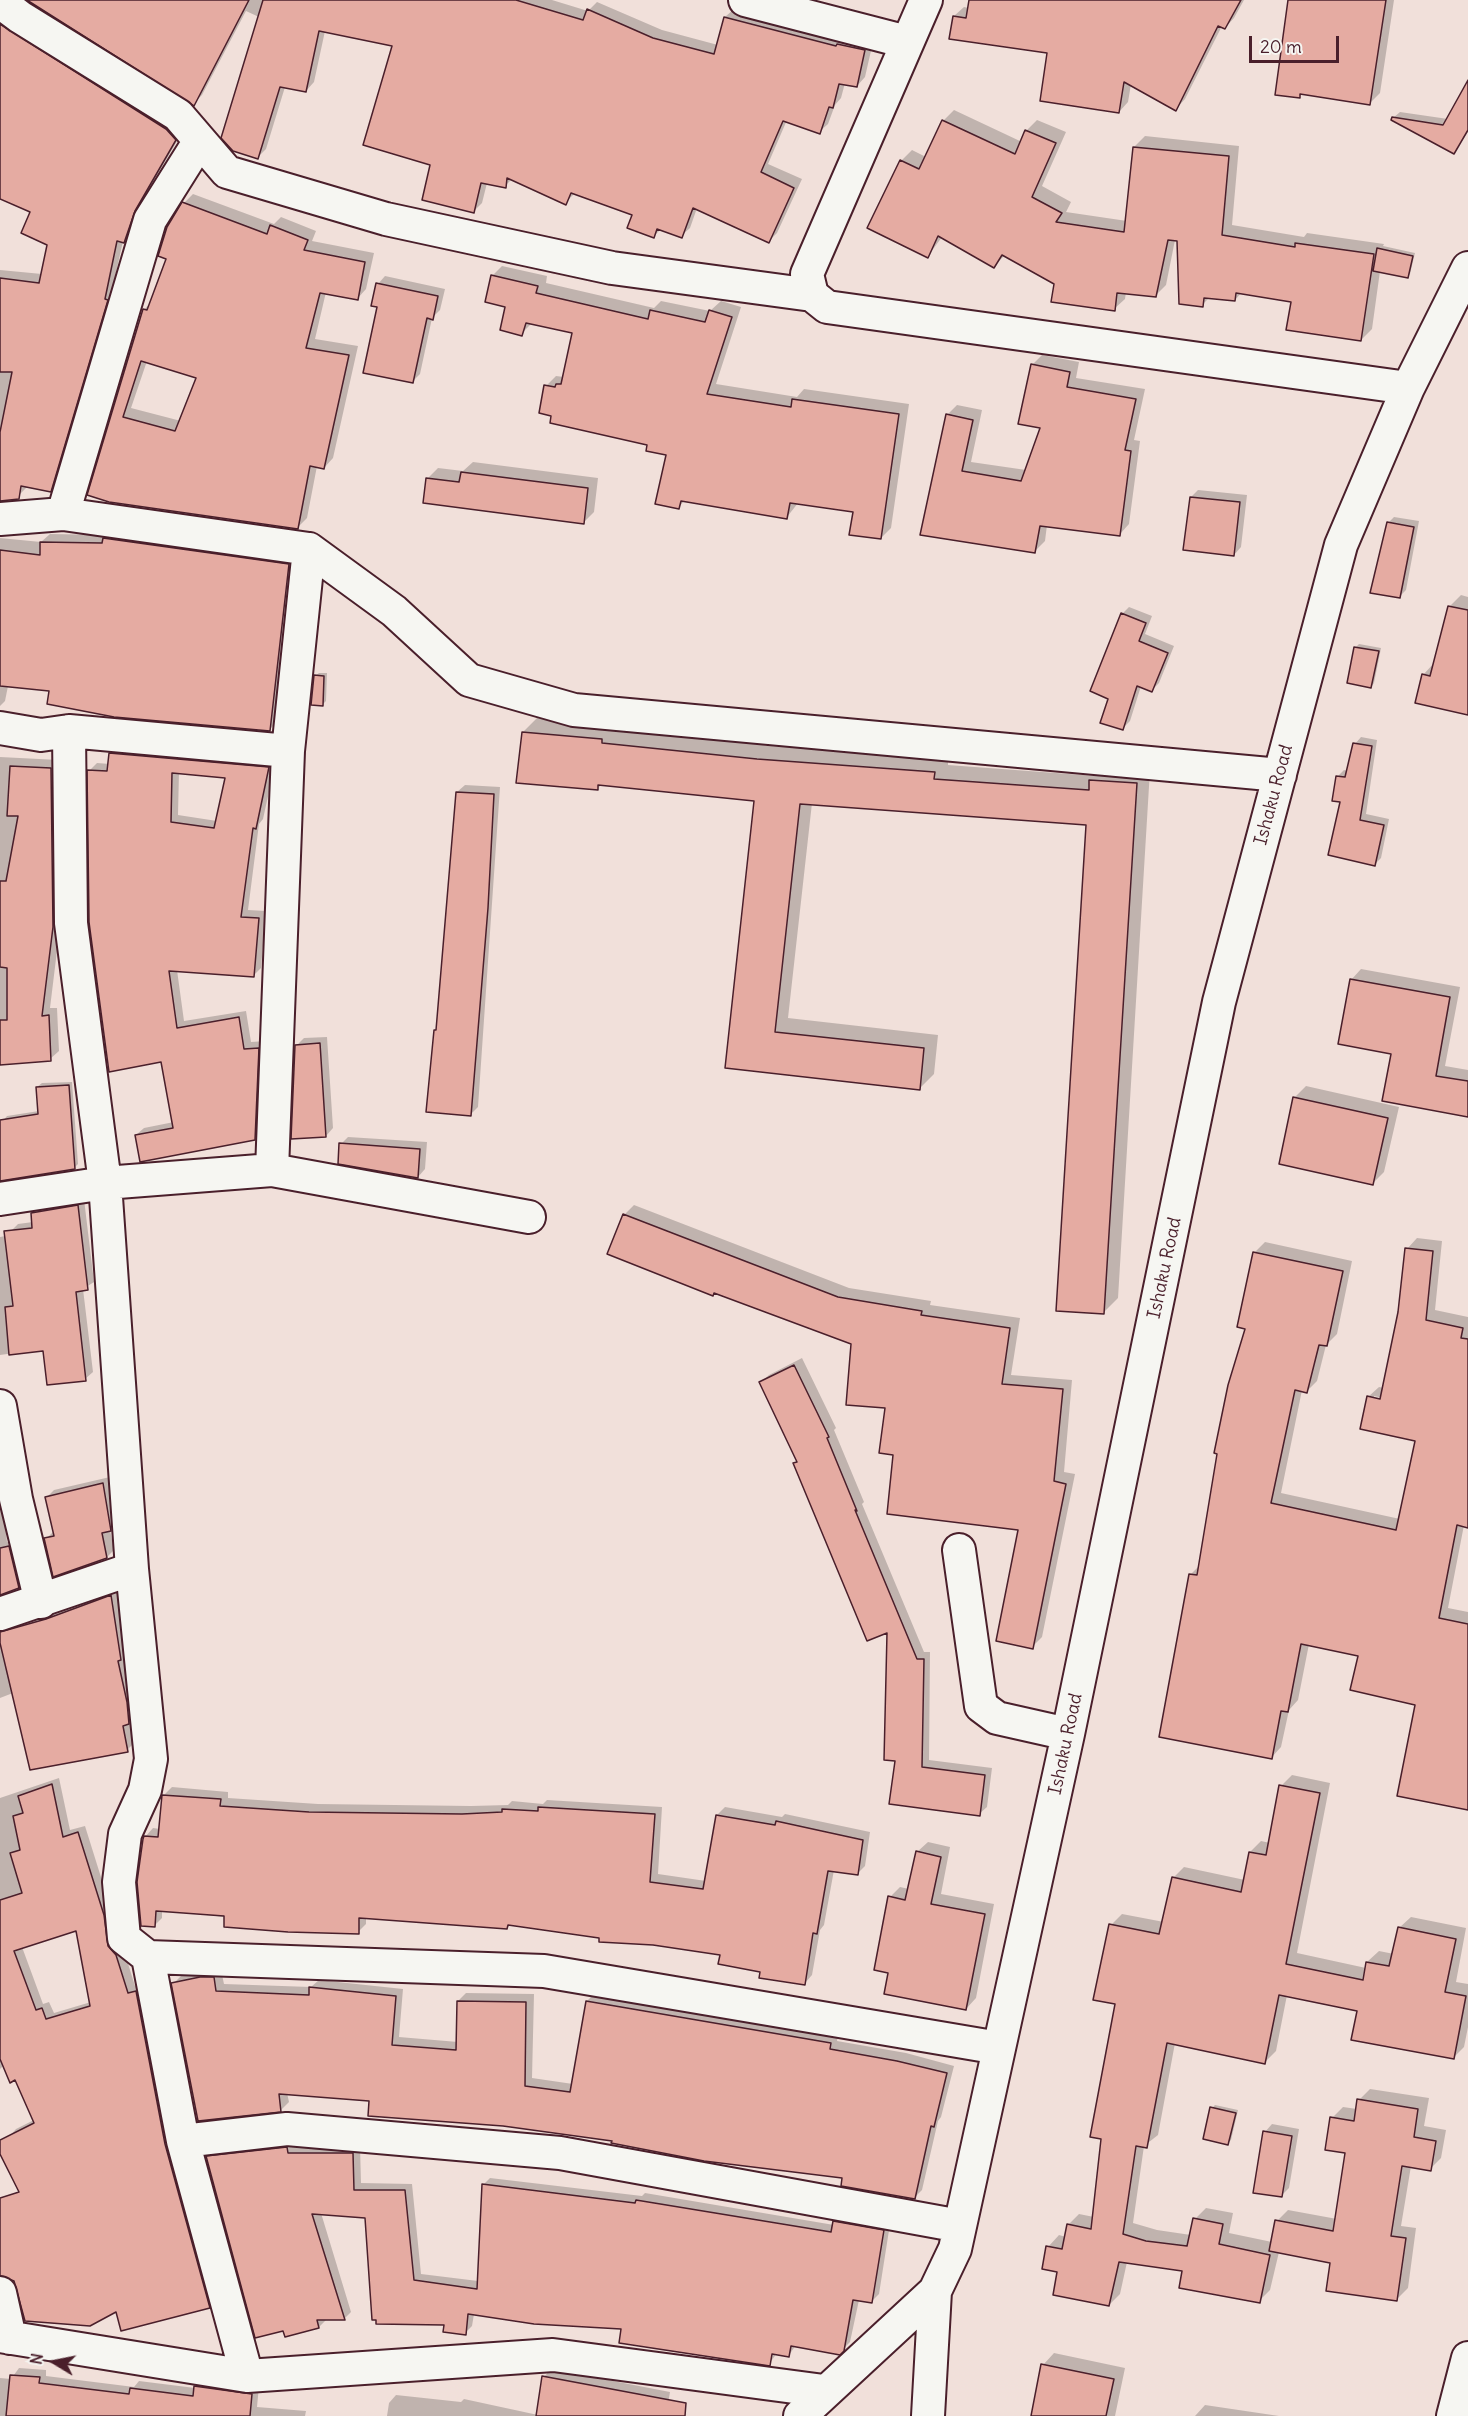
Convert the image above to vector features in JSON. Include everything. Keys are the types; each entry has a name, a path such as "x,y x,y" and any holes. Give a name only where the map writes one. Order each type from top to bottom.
{"street":[{"path":"745,0 907,42"},
{"path":"812,295 807,274 926,0"},
{"path":"0,2 20,17 178,115 227,172 386,219 612,268 812,295 827,307 1408,388"},
{"path":"63,514 150,220 199,142"},
{"name":"Ishaku Road","path":"935,2291 955,2249 1068,1734 1220,1002 1341,544 1408,388 1468,268"},
{"path":"0,519 63,514 309,549 394,611 469,680 574,710 1280,775"},
{"path":"272,1170 288,751 309,549"},
{"path":"0,728 41,735 69,731 288,751"},
{"path":"69,731 71,923 105,1183 132,1569 151,1759 145,1790 125,1834 119,1882 124,1938 148,1957 544,1971 999,2048"},
{"path":"0,1199 105,1183 272,1170 530,1217"},
{"path":"0,1406 16,1499 41,1602"},
{"path":"959,1550 981,1706 998,1718 1068,1734"},
{"path":"0,1614 41,1602 132,1569"},
{"path":"148,1957 183,2141 247,2376"},
{"path":"183,2141 287,2129 560,2153 960,2226"},
{"path":"800,2416 935,2291"},
{"path":"928,2416 935,2291"},
{"path":"0,2293 5,2337 247,2376 553,2355 825,2391"},
{"path":"1454,2416 1468,2358"}],"building":[{"path":"27,0 249,0 194,106"},
{"path":"263,0 516,0 583,20 587,9 653,38 714,54 724,17 836,46 837,44 865,50 857,87 839,84 833,108 829,107 820,134 783,121 761,172 794,188 769,243 693,208 682,238 657,229 654,238 627,228 632,215 571,193 566,205 507,178 506,188 481,183 474,213 422,200 430,165 363,145 392,46 319,31 306,92 280,87 258,159 233,151 221,138"},
{"path":"969,0 1241,0 1225,29 1218,26 1176,111 1124,82 1119,113 1040,101 1047,53 949,39 953,16 966,18"},
{"path":"1288,0 1386,0 1370,105 1300,94 1300,98 1275,95"},
{"path":"0,24 166,129 176,140 135,211 124,243 117,241 105,299 108,300 51,492 21,486 19,499 0,501 0,432 12,372 0,372 0,278 39,283 47,245 21,233 30,212 0,199"},
{"path":"1468,80 1468,130 1454,154 1391,120 1392,117 1443,125"},
{"path":"942,120 1015,154 1025,130 1056,143 1032,197 1062,213 1056,222 1124,232 1133,147 1229,156 1222,235 1295,247 1295,243 1374,254 1361,341 1286,330 1291,302 1236,293 1235,301 1204,298 1203,307 1179,304 1177,241 1168,240 1156,297 1117,293 1115,311 1051,302 1054,284 1002,255 994,268 938,236 928,258 867,228 900,160 919,169"},
{"path":"182,202 267,234 270,225 308,240 304,250 365,262 358,300 320,293 306,348 349,355 324,469 310,466 298,529 109,502 87,495 143,309 147,310 166,259 158,256 167,227","holes":["141,361 196,378 175,431 123,417"]},
{"path":"1377,248 1413,256 1408,278 1373,271"},
{"path":"491,275 538,286 536,293 648,319 650,310 705,322 709,310 732,317 707,394 791,407 792,399 899,414 881,539 849,535 853,512 790,503 787,519 681,501 679,509 655,504 666,455 646,451 647,445 550,423 551,416 539,413 544,385 555,387 556,384 561,384 572,333 526,323 522,336 500,330 505,307 485,302"},
{"path":"376,283 438,296 433,320 427,318 413,383 363,373 377,307 371,306"},
{"path":"1031,364 1070,372 1067,387 1136,399 1125,450 1131,451 1120,536 1040,526 1035,553 920,535 946,414 973,420 962,471 1021,481 1040,428 1018,424"},
{"path":"461,472 588,488 584,524 423,503 426,478 459,482"},
{"path":"1190,497 1240,502 1234,556 1183,550"},
{"path":"1387,522 1414,527 1400,598 1370,593"},
{"path":"103,538 289,564 270,731 114,717 47,704 49,691 0,686 0,550 40,555 40,542 102,543"},
{"path":"1448,606 1468,610 1468,715 1415,703 1422,674 1430,676"},
{"path":"1121,613 1146,623 1139,641 1168,653 1152,692 1137,686 1123,730 1100,723 1108,699 1090,691"},
{"path":"1354,647 1379,651 1371,688 1347,683"},
{"path":"314,675 324,676 323,706 311,705"},
{"path":"522,732 602,739 602,743 757,759 935,772 934,779 1089,790 1089,780 1137,783 1104,1314 1056,1311 1086,825 800,804 775,1032 924,1048 920,1090 725,1068 754,801 598,785 598,790 516,783"},
{"path":"1353,743 1372,746 1360,820 1384,825 1375,866 1328,855 1340,802 1332,801 1336,776 1345,777"},
{"path":"109,753 269,767 256,829 253,828 241,917 259,918 254,977 169,971 177,1028 239,1017 244,1049 259,1048 255,1140 140,1162 135,1135 173,1128 161,1062 109,1072 89,922 87,770 107,771","holes":["172,773 225,778 214,828 171,822"]},
{"path":"10,766 51,768 53,927 42,1016 49,1015 51,1061 0,1065 0,1020 7,1020 7,968 0,967 0,881 6,881 18,816 7,816"},
{"path":"456,792 494,794 488,908 471,1116 426,1112 434,1030 436,1030"},
{"path":"1350,979 1450,997 1436,1076 1468,1081 1468,1117 1382,1101 1391,1054 1338,1044"},
{"path":"320,1043 326,1137 291,1139 295,1045"},
{"path":"69,1085 75,1169 0,1181 0,1120 38,1114 36,1087"},
{"path":"1293,1097 1388,1118 1373,1185 1279,1164"},
{"path":"339,1143 420,1149 418,1178 338,1164"},
{"path":"78,1205 88,1290 76,1292 86,1381 47,1385 43,1351 9,1355 5,1307 13,1306 4,1231 32,1228 31,1213"},
{"path":"623,1214 838,1297 922,1311 921,1315 1010,1328 1002,1384 1063,1389 1054,1481 1066,1484 1033,1649 996,1641 1018,1530 887,1514 893,1455 879,1453 885,1408 846,1405 851,1344 714,1293 713,1296 607,1254"},
{"path":"1405,1248 1433,1251 1426,1320 1463,1328 1461,1338 1468,1339 1468,1528 1457,1525 1439,1618 1468,1624 1468,1810 1397,1796 1415,1705 1350,1690 1358,1656 1301,1644 1288,1712 1281,1711 1272,1759 1159,1737 1189,1574 1197,1575 1217,1454 1214,1453 1228,1385 1245,1329 1237,1327 1253,1252 1343,1271 1327,1346 1319,1345 1307,1393 1295,1390 1271,1503 1396,1530 1415,1441 1360,1429 1367,1396 1380,1399 1398,1312"},
{"path":"794,1365 829,1437 827,1438 857,1511 855,1510 917,1659 924,1659 922,1767 985,1775 980,1816 889,1804 895,1761 884,1760 887,1633 867,1641 793,1463 797,1462 759,1382"},
{"path":"103,1483 111,1531 102,1533 107,1558 53,1577 44,1538 54,1536 45,1497"},
{"path":"9,1546 19,1588 0,1595 0,1548"},
{"path":"111,1595 121,1660 118,1661 127,1702 129,1724 123,1726 128,1752 30,1770 0,1643 0,1632 46,1619"},
{"path":"52,1784 63,1837 78,1832 104,1915 108,1946 116,1955 128,1993 136,1991 165,2144 210,2308 121,2331 116,2312 90,2326 25,2321 14,2281 0,2276 0,2198 19,2192 0,2154 0,2140 34,2123 15,2080 10,2083 0,2059 0,1900 22,1893 10,1853 20,1850 13,1816 23,1813 18,1796","holes":["76,1931 90,2006 46,2019 42,2008 36,2010 14,1951"]},
{"path":"1279,1785 1320,1793 1286,1964 1363,1980 1366,1962 1389,1966 1398,1927 1456,1939 1445,1992 1466,1996 1454,2059 1351,2040 1357,2011 1279,1995 1265,2064 1167,2043 1147,2148 1136,2146 1123,2234 1146,2241 1187,2246 1193,2218 1223,2224 1219,2244 1270,2255 1260,2303 1179,2288 1182,2271 1119,2262 1109,2306 1053,2295 1057,2272 1042,2269 1046,2246 1062,2249 1067,2224 1091,2229 1101,2139 1090,2137 1115,2004 1093,2000 1109,1924 1159,1934 1172,1877 1241,1892 1249,1852 1266,1855"},
{"path":"162,1795 221,1799 220,1806 309,1812 462,1814 502,1812 502,1809 538,1811 538,1807 655,1814 650,1882 703,1889 716,1815 775,1825 776,1821 863,1840 858,1875 828,1871 817,1934 813,1933 805,1985 759,1978 760,1972 718,1964 720,1955 653,1945 599,1942 599,1938 508,1925 507,1929 359,1918 359,1934 288,1932 224,1927 224,1916 156,1911 155,1927 141,1926 137,1882 143,1839 144,1836 158,1837"},
{"path":"916,1851 941,1857 931,1904 985,1914 966,2010 884,1994 888,1973 874,1970 888,1896 905,1900"},
{"path":"200,1977 214,1977 216,1991 309,1995 309,1987 396,1996 392,2045 456,2050 457,2001 526,2002 525,2086 570,2092 586,2001 831,2043 830,2049 947,2073 934,2127 931,2126 915,2199 841,2186 842,2178 704,2161 611,2143 612,2141 503,2126 368,2116 369,2101 279,2094 281,2112 198,2121 171,1983"},
{"path":"1357,2099 1418,2109 1414,2137 1436,2141 1431,2171 1402,2166 1391,2236 1406,2238 1397,2301 1326,2291 1330,2263 1269,2251 1275,2220 1333,2231 1345,2153 1325,2150 1330,2117 1354,2121"},
{"path":"1210,2107 1236,2113 1228,2145 1203,2139"},
{"path":"1263,2131 1292,2136 1282,2197 1253,2193"},
{"path":"287,2147 288,2153 353,2153 354,2190 405,2190 414,2280 477,2289 482,2184 635,2203 636,2200 831,2232 833,2221 884,2230 872,2303 853,2300 844,2351 840,2355 791,2346 789,2357 772,2354 770,2366 619,2343 621,2329 534,2324 468,2314 466,2335 443,2332 444,2325 376,2324 376,2320 372,2320 365,2218 312,2214 345,2320 317,2320 319,2328 285,2337 283,2331 255,2338 206,2156"},
{"path":"1041,2364 1114,2379 1106,2416 1031,2416"},
{"path":"10,2375 40,2377 39,2383 129,2394 130,2388 193,2396 194,2386 252,2394 250,2416 6,2416"},
{"path":"542,2376 686,2403 685,2416 536,2416"}]}
